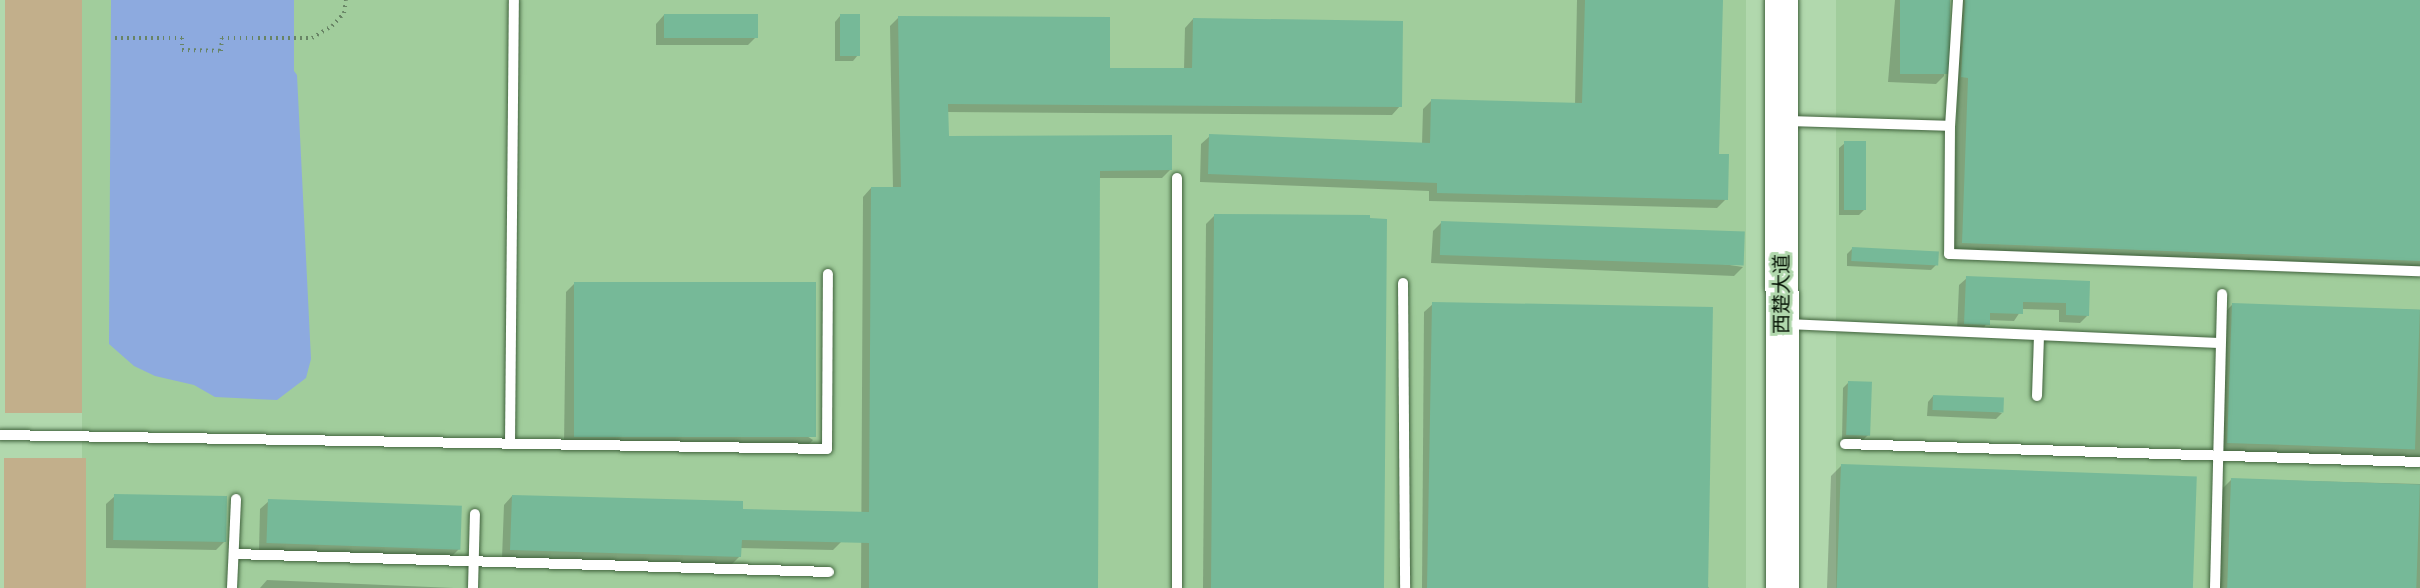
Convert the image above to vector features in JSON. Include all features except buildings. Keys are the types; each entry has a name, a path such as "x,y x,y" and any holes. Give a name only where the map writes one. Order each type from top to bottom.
{"main road":[{"name":"西楚大道","path":"1781,0 1782,588"}],"lane":[{"path":"510,444 514,0"},
{"path":"1958,0 1950,126 1949,254 2420,271"},
{"path":"1782,121 1950,126"},
{"path":"1177,178 1177,588"},
{"path":"0,435 827,449 828,274"},
{"path":"1403,282 1405,588"},
{"path":"2215,588 2222,294"},
{"path":"1782,323 2220,343"},
{"path":"2037,396 2039,335"},
{"path":"1845,444 2420,462"},
{"path":"232,588 236,499"},
{"path":"472,588 475,514"},
{"path":"234,554 829,572"}],"path":[{"path":"115,38 182,38 182,50 221,51 222,39 300,39 321,34 332,26 344,13 346,0"}],"shaded area":[{"path":"5,0 82,0 82,413 5,413"},
{"path":"82,0 1746,0 1746,588 82,588"},
{"path":"1836,0 2420,0 2420,588 1836,588"},
{"path":"4,458 86,458 86,588 4,588"}],"water":[{"path":"111,0 294,0 294,71 297,75 311,359 306,378 277,400 215,397 194,385 155,376 134,366 109,344"}]}
